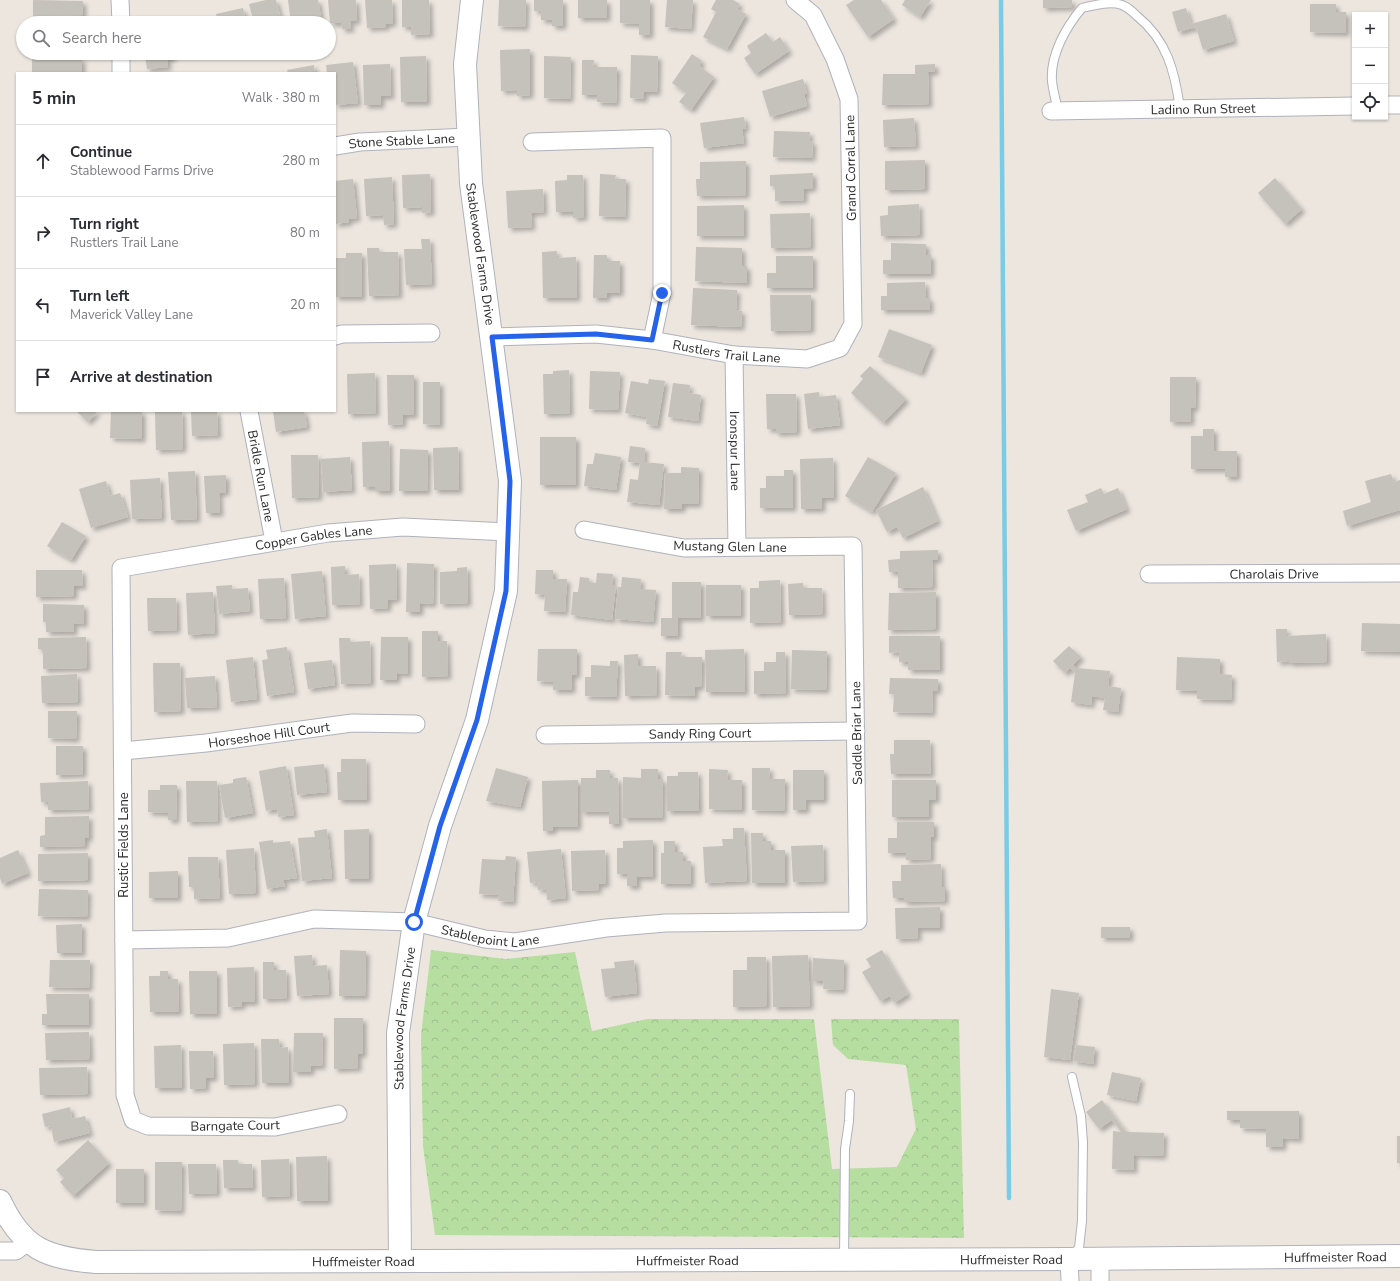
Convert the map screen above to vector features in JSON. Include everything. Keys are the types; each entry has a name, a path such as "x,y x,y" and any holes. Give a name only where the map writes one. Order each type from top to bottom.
{"street":[{"path":"120,0 121,16"},
{"name":"Stablewood Farms Drive","path":"400,1261 398,1033 414,922 440,826 477,720 506,591 510,481 492,337 470,183 465,64 472,0"},
{"name":"Grand Corral Lane","path":"797,0 813,15 835,59 849,99 853,324 840,348"},
{"path":"121,60 121,72"},
{"path":"1388,106 1400,105"},
{"name":"Ladino Run Street","path":"1055,111 1352,106"},
{"name":"Stone Stable Lane","path":"336,146 360,142 468,137"},
{"path":"532,142 662,138 662,293 652,340"},
{"path":"336,336 431,333"},
{"name":"Rustlers Trail Lane","path":"492,337 596,334 652,340 734,354 807,359 840,348"},
{"name":"Ironspur Lane","path":"734,354 737,547"},
{"name":"Bridle Run Lane","path":"248,412 274,541"},
{"name":"Copper Gables Lane","path":"122,568 328,533 403,527 508,532"},
{"name":"Mustang Glen Lane","path":"584,530 684,548 853,546"},
{"name":"Saddle Briar Lane","path":"853,546 858,921"},
{"name":"Rustic Fields Lane","path":"122,568 125,1095 133,1120"},
{"name":"Charolais Drive","path":"1149,574 1400,573"},
{"name":"Horseshoe Hill Court","path":"123,751 206,743 352,723 416,724"},
{"name":"Sandy Ring Court","path":"545,735 856,731"},
{"name":"Stablepoint Lane","path":"124,940 228,938 314,919 414,922 485,939 515,942 606,928 666,924 858,921"},
{"name":"Barngate Court","path":"133,1120 148,1126 275,1126 338,1114"},
{"name":"Huffmeister Road","path":"0,1201 15,1227 28,1242 42,1252 68,1260 96,1262 1100,1259 1400,1256"},
{"path":"0,1251 16,1251 28,1242"},
{"path":"1069,1259 1070,1281"},
{"path":"1100,1259 1100,1281"}],"lane":[{"path":"1055,111 1052,73 1057,51 1062,39 1082,8 1097,4 1123,5 1146,23 1157,35 1171,64 1180,109"},
{"path":"1069,1259 1079,1248 1084,1142 1081,1116 1072,1077"},
{"path":"844,1260 845,1149 849,1121 850,1094"}],"green space":[{"path":"431,950 506,959 575,952 592,1031 647,1019 814,1019 832,1169 897,1167 916,1129 906,1065 848,1059 833,1045 831,1019 959,1019 964,1238 435,1235 423,1146 421,1035"}],"building":[{"path":"33,0 83,1 83,15 33,16"},
{"path":"266,0 276,0 280,16 252,16 249,4"},
{"path":"288,0 318,0 321,16 290,16"},
{"path":"328,0 356,0 357,21 350,21 351,29 342,29 341,23 336,23 336,16 329,16"},
{"path":"365,0 392,0 393,23 386,24 386,27 367,28"},
{"path":"402,0 429,0 430,34 411,35 411,27 402,27"},
{"path":"499,0 526,0 525,27 498,26"},
{"path":"534,0 563,0 563,26 552,26 552,20 541,20 541,11 534,11"},
{"path":"578,0 607,0 607,18 578,18"},
{"path":"620,0 650,0 650,35 639,35 639,24 620,23"},
{"path":"667,0 693,0 691,29 665,27"},
{"path":"716,0 733,0 740,4 737,9 746,14 727,49 703,37 716,12 711,9"},
{"path":"854,0 881,0 894,19 868,37 846,5"},
{"path":"905,0 931,0 920,17 902,5"},
{"path":"1043,0 1072,0 1072,7 1043,8"},
{"path":"1310,4 1336,4 1336,12 1346,12 1346,33 1310,32"},
{"path":"243,8 245,16 216,16 216,14"},
{"path":"1186,8 1191,24 1226,14 1234,41 1203,50 1196,27 1178,32 1172,12"},
{"path":"766,33 773,42 780,37 789,51 755,74 744,58 751,53 747,46"},
{"path":"530,49 530,95 517,96 517,90 501,91 500,50"},
{"path":"692,54 702,61 699,66 714,77 691,110 679,102 686,93 672,83"},
{"path":"631,55 658,56 657,92 644,92 644,99 630,98"},
{"path":"426,56 427,102 401,102 400,57"},
{"path":"544,56 571,57 570,99 544,98"},
{"path":"32,60 82,60 82,72 32,72"},
{"path":"146,60 167,60 168,67 147,69"},
{"path":"582,60 594,60 593,67 617,67 616,103 597,102 597,95 582,95"},
{"path":"353,62 358,103 336,105 336,72 327,72 326,65"},
{"path":"390,64 391,96 381,96 381,105 364,105 363,65"},
{"path":"935,64 935,72 928,72 929,104 882,105 883,74 915,74 915,65"},
{"path":"314,65 315,72 288,72 287,70"},
{"path":"803,79 807,94 804,94 807,106 770,117 762,91"},
{"path":"744,117 746,128 742,129 744,143 704,148 700,123"},
{"path":"914,118 916,146 884,147 883,120"},
{"path":"774,131 810,132 809,141 813,142 812,158 773,157"},
{"path":"925,160 925,189 885,190 885,161"},
{"path":"746,161 746,195 697,196 696,179 700,179 700,162"},
{"path":"813,173 813,188 804,189 804,200 775,201 775,186 770,186 770,175"},
{"path":"430,174 431,212 422,213 422,207 403,208 402,175"},
{"path":"600,174 616,175 615,179 626,179 625,217 599,216"},
{"path":"567,175 583,175 584,217 573,218 573,212 556,212 555,181 567,180"},
{"path":"392,177 394,224 384,225 383,215 366,216 364,179"},
{"path":"1275,178 1302,209 1285,224 1258,193"},
{"path":"353,179 357,218 349,219 349,222 336,224 336,181"},
{"path":"543,189 544,212 531,213 532,227 508,228 506,191"},
{"path":"919,204 920,235 881,236 880,216 888,215 888,206"},
{"path":"744,205 744,236 697,236 697,206"},
{"path":"810,213 811,247 771,248 770,214"},
{"path":"421,239 430,239 432,284 406,285 404,249 422,249"},
{"path":"891,243 926,244 926,255 931,255 931,274 883,274 883,260 891,260"},
{"path":"696,247 742,248 742,266 747,266 747,283 695,281"},
{"path":"367,248 379,248 379,252 398,252 399,295 369,296"},
{"path":"557,251 557,258 576,257 577,298 543,298 542,252"},
{"path":"346,253 362,253 362,297 336,297 336,258 346,258"},
{"path":"594,255 607,255 607,261 620,261 620,293 607,293 607,298 593,298"},
{"path":"776,256 813,256 813,288 767,288 767,273 776,273"},
{"path":"925,282 926,298 930,298 930,310 881,310 881,296 887,296 887,283"},
{"path":"693,288 737,290 736,310 742,311 741,327 691,325"},
{"path":"770,295 811,295 811,330 771,331"},
{"path":"889,329 932,345 921,373 878,357"},
{"path":"870,366 906,399 883,423 851,393 863,379 860,376"},
{"path":"569,370 570,413 544,414 543,374 553,374 553,371"},
{"path":"590,371 620,372 618,410 589,409"},
{"path":"375,373 376,413 348,414 347,374"},
{"path":"387,375 414,375 414,415 403,415 403,424 388,425"},
{"path":"1170,377 1196,377 1195,408 1191,408 1191,422 1170,422"},
{"path":"649,379 665,381 657,426 646,424 647,417 625,413 631,381 648,384"},
{"path":"423,382 440,382 440,425 423,424"},
{"path":"673,383 690,385 689,393 701,395 698,421 668,417"},
{"path":"819,392 819,397 836,395 840,425 808,429 804,394"},
{"path":"766,394 796,394 797,432 776,433 776,429 767,429"},
{"path":"77,412 97,412 88,422"},
{"path":"111,412 142,412 142,439 110,438"},
{"path":"155,412 182,412 183,449 156,450"},
{"path":"191,412 217,412 218,435 192,436"},
{"path":"273,412 304,412 307,427 276,432"},
{"path":"1203,429 1214,429 1214,451 1237,451 1237,477 1225,477 1225,469 1191,469 1191,436 1203,436"},
{"path":"540,437 576,437 576,485 540,485"},
{"path":"389,441 390,491 375,491 375,487 363,487 362,442"},
{"path":"630,446 645,448 644,462 664,464 659,505 627,502 630,479 638,480 640,463 628,462"},
{"path":"458,447 459,490 434,490 433,448"},
{"path":"400,449 428,450 427,491 399,491"},
{"path":"595,453 621,457 616,490 584,486 587,464 593,464"},
{"path":"291,455 318,455 319,497 292,498"},
{"path":"350,457 352,490 323,492 321,459"},
{"path":"868,457 896,473 872,512 845,496"},
{"path":"833,458 834,498 822,498 822,509 801,509 800,459"},
{"path":"681,467 699,468 698,504 682,504 682,509 664,509 665,473 681,473"},
{"path":"784,470 793,470 793,508 760,508 760,488 766,488 766,476 784,476"},
{"path":"195,471 197,519 171,520 168,472"},
{"path":"1391,474 1394,482 1400,480 1400,510 1347,526 1343,511 1371,502 1365,481"},
{"path":"226,475 226,492 219,493 220,513 206,513 204,476"},
{"path":"160,478 162,518 132,519 130,480"},
{"path":"106,481 110,496 120,493 128,517 91,528 79,489"},
{"path":"923,487 938,521 903,538 897,527 887,532 876,510"},
{"path":"1101,488 1104,494 1118,488 1127,509 1076,531 1067,510 1088,502 1085,495"},
{"path":"62,522 86,536 71,560 47,546"},
{"path":"938,550 938,560 932,560 933,587 898,588 898,572 889,572 888,560 900,559 900,551"},
{"path":"407,563 434,564 433,604 420,603 420,612 406,612"},
{"path":"396,564 397,599 388,600 388,608 370,609 369,565"},
{"path":"345,566 345,575 359,574 360,604 332,605 331,567"},
{"path":"467,567 468,603 440,604 440,572 457,571 457,568"},
{"path":"36,570 82,570 83,586 74,586 74,596 36,597"},
{"path":"536,570 553,570 553,579 567,579 565,612 544,611 545,595 535,594"},
{"path":"322,571 326,616 295,619 291,574"},
{"path":"597,573 613,574 612,585 616,585 612,620 571,615 573,592 578,592 580,577 589,578 589,582 596,583"},
{"path":"622,577 641,579 640,589 656,590 653,622 615,619 618,587 621,587"},
{"path":"284,578 286,618 260,619 258,579"},
{"path":"780,580 781,622 750,623 750,588 759,588 759,581"},
{"path":"672,582 701,582 701,618 678,618 678,636 661,636 661,618 672,618"},
{"path":"803,583 803,588 822,588 823,614 789,615 788,584"},
{"path":"232,585 232,589 248,588 250,611 219,614 216,586"},
{"path":"706,585 741,585 741,616 706,616"},
{"path":"213,592 215,633 188,635 186,593"},
{"path":"936,592 936,629 888,630 889,593"},
{"path":"147,598 176,598 177,630 148,631"},
{"path":"43,604 84,605 84,624 74,623 74,632 46,632 46,622 43,622"},
{"path":"1362,623 1400,624 1400,652 1361,651"},
{"path":"1276,629 1287,629 1287,636 1326,634 1327,662 1277,662"},
{"path":"422,631 438,631 438,641 447,641 448,676 422,677"},
{"path":"889,636 940,636 940,670 908,670 908,662 899,662 899,652 889,653"},
{"path":"86,637 87,668 43,669 43,649 38,649 38,638"},
{"path":"381,637 408,637 408,674 397,673 397,680 380,680"},
{"path":"339,638 350,638 350,642 370,641 371,683 341,684"},
{"path":"1069,646 1081,657 1073,665 1076,668 1110,671 1108,686 1121,688 1118,712 1103,710 1105,698 1092,696 1091,705 1071,702 1075,673 1070,668 1065,673 1053,661"},
{"path":"287,647 294,692 267,696 262,660 268,659 266,650"},
{"path":"538,649 577,649 577,675 572,675 572,690 553,690 553,682 537,681"},
{"path":"744,649 745,692 706,692 705,650"},
{"path":"792,650 827,651 826,690 791,689"},
{"path":"666,652 682,652 681,657 702,657 701,687 695,687 695,696 665,695"},
{"path":"776,652 785,652 786,693 754,694 754,671 764,671 764,662 776,662"},
{"path":"638,654 638,666 656,666 657,695 625,696 624,655"},
{"path":"253,657 257,699 231,702 226,660"},
{"path":"1177,657 1220,659 1220,674 1232,675 1231,700 1197,699 1197,691 1176,690"},
{"path":"332,660 335,685 308,689 304,663"},
{"path":"610,661 618,661 616,697 585,696 585,677 591,677 591,665 610,666"},
{"path":"153,663 180,663 181,711 154,712"},
{"path":"77,674 78,702 42,703 41,676"},
{"path":"215,676 217,707 187,708 185,678"},
{"path":"890,678 938,679 938,691 933,690 932,713 893,712 894,694 889,694"},
{"path":"48,711 77,711 76,739 48,738"},
{"path":"894,740 930,740 931,774 891,774 890,754 894,754"},
{"path":"56,746 83,746 83,774 56,775"},
{"path":"341,759 366,759 367,800 338,800 337,772 341,772"},
{"path":"324,764 327,792 297,795 294,767"},
{"path":"286,766 294,815 278,817 277,809 266,811 259,771"},
{"path":"496,768 528,777 520,807 486,801"},
{"path":"752,768 770,768 769,779 785,779 784,811 752,810"},
{"path":"641,769 658,769 658,779 663,779 662,818 623,818 623,777 641,778"},
{"path":"709,769 728,770 727,780 742,780 742,810 709,809"},
{"path":"596,770 610,770 610,778 618,778 619,824 609,824 609,812 581,812 581,778 596,778"},
{"path":"793,770 824,770 824,800 806,800 806,810 793,810"},
{"path":"678,772 698,772 699,811 667,811 667,776 678,776"},
{"path":"246,777 253,813 225,818 219,785 233,783 233,779"},
{"path":"578,780 578,827 553,827 553,831 543,831 542,781"},
{"path":"892,780 936,780 936,800 929,800 929,817 892,817"},
{"path":"88,781 89,809 48,810 48,802 41,802 40,783"},
{"path":"186,781 217,781 218,821 187,822"},
{"path":"160,785 177,785 176,820 168,820 168,813 148,812 148,790 160,790"},
{"path":"89,816 89,838 85,838 85,846 40,847 40,836 45,835 45,817"},
{"path":"897,822 934,822 934,837 931,837 931,859 906,860 906,853 888,853 888,838 897,838"},
{"path":"733,828 744,828 747,881 705,883 703,847 723,846 722,839 733,839"},
{"path":"327,829 332,878 302,881 298,838 315,837 314,831"},
{"path":"369,829 369,879 345,879 344,830"},
{"path":"751,833 763,833 763,841 771,841 771,850 785,850 785,883 752,883"},
{"path":"273,840 273,843 290,841 297,878 283,880 285,886 267,889 259,842"},
{"path":"653,840 653,877 637,877 637,886 627,886 627,874 617,874 617,848 623,848 623,841"},
{"path":"664,841 675,841 675,852 683,852 683,861 691,861 691,884 661,884 661,853 664,853"},
{"path":"823,845 824,881 793,882 791,846"},
{"path":"254,848 256,893 229,894 226,850"},
{"path":"561,849 566,898 547,900 546,889 538,890 537,882 530,883 527,852"},
{"path":"18,850 28,873 2,884 0,878 0,858"},
{"path":"605,850 606,884 598,884 599,890 572,891 571,851"},
{"path":"88,853 88,880 38,881 38,854"},
{"path":"506,856 516,857 513,902 498,901 499,895 479,894 482,859 505,860"},
{"path":"188,857 218,857 220,898 194,899 194,887 189,887"},
{"path":"941,864 942,887 945,887 945,901 904,902 904,898 893,898 892,881 901,881 901,865"},
{"path":"178,871 178,898 149,898 149,872"},
{"path":"39,889 88,890 87,917 38,916"},
{"path":"940,907 940,928 918,928 918,938 896,939 895,908"},
{"path":"82,924 82,953 57,953 56,925"},
{"path":"1101,927 1130,927 1130,938 1101,938"},
{"path":"340,950 366,951 365,996 339,996"},
{"path":"882,950 908,994 894,1003 890,996 880,1001 862,972 871,967 866,959"},
{"path":"312,955 313,966 327,965 329,994 297,996 294,956"},
{"path":"808,955 810,1006 773,1007 772,956"},
{"path":"747,957 766,957 767,1006 733,1007 733,970 747,970"},
{"path":"813,958 844,960 843,990 823,989 824,981 812,981"},
{"path":"50,960 90,960 89,988 49,987"},
{"path":"634,960 637,993 605,997 601,969 615,968 614,962"},
{"path":"263,962 274,962 274,970 286,970 287,998 263,999"},
{"path":"254,967 255,1002 242,1002 242,1006 228,1007 227,968"},
{"path":"160,971 168,971 168,979 178,979 179,1012 150,1012 149,976 160,976"},
{"path":"189,971 217,971 217,1014 190,1014"},
{"path":"1051,989 1079,993 1070,1060 1044,1057"},
{"path":"46,994 89,994 89,1025 42,1025 42,1014 47,1014"},
{"path":"334,1018 363,1018 363,1054 358,1054 358,1068 334,1069"},
{"path":"89,1032 90,1059 46,1060 45,1033"},
{"path":"294,1033 323,1033 322,1066 311,1066 311,1072 293,1072"},
{"path":"261,1039 279,1039 280,1048 288,1047 289,1083 262,1083"},
{"path":"254,1043 255,1084 224,1085 223,1044"},
{"path":"181,1045 182,1088 155,1088 154,1046"},
{"path":"1076,1045 1095,1047 1093,1064 1073,1061"},
{"path":"189,1051 213,1051 214,1078 206,1078 206,1088 190,1089"},
{"path":"87,1067 88,1094 40,1095 39,1068"},
{"path":"1112,1072 1141,1078 1136,1101 1107,1095"},
{"path":"1102,1100 1126,1132 1164,1133 1163,1156 1134,1155 1134,1170 1112,1169 1113,1131 1121,1132 1112,1120 1099,1129 1086,1112"},
{"path":"70,1107 72,1119 85,1116 90,1133 54,1142 51,1126 45,1127 42,1114"},
{"path":"1227,1111 1299,1111 1299,1139 1283,1138 1283,1147 1266,1147 1266,1129 1240,1128 1240,1120 1227,1120"},
{"path":"1397,1136 1400,1136 1400,1163 1397,1163"},
{"path":"88,1140 109,1163 73,1196 60,1182 64,1178 56,1170"},
{"path":"327,1156 328,1201 297,1201 296,1157"},
{"path":"289,1159 290,1196 262,1197 261,1160"},
{"path":"223,1160 238,1160 238,1164 252,1164 253,1188 224,1188"},
{"path":"155,1162 182,1162 181,1211 155,1210"},
{"path":"188,1164 216,1164 217,1193 189,1194"},
{"path":"116,1169 144,1169 144,1203 116,1203"}],"waterway":[{"path":"1001,0 1009,1198"}],"route":[{"path":"414,922 440,826 477,720 506,591 510,481 492,337 596,334 652,340 662,293"}]}
